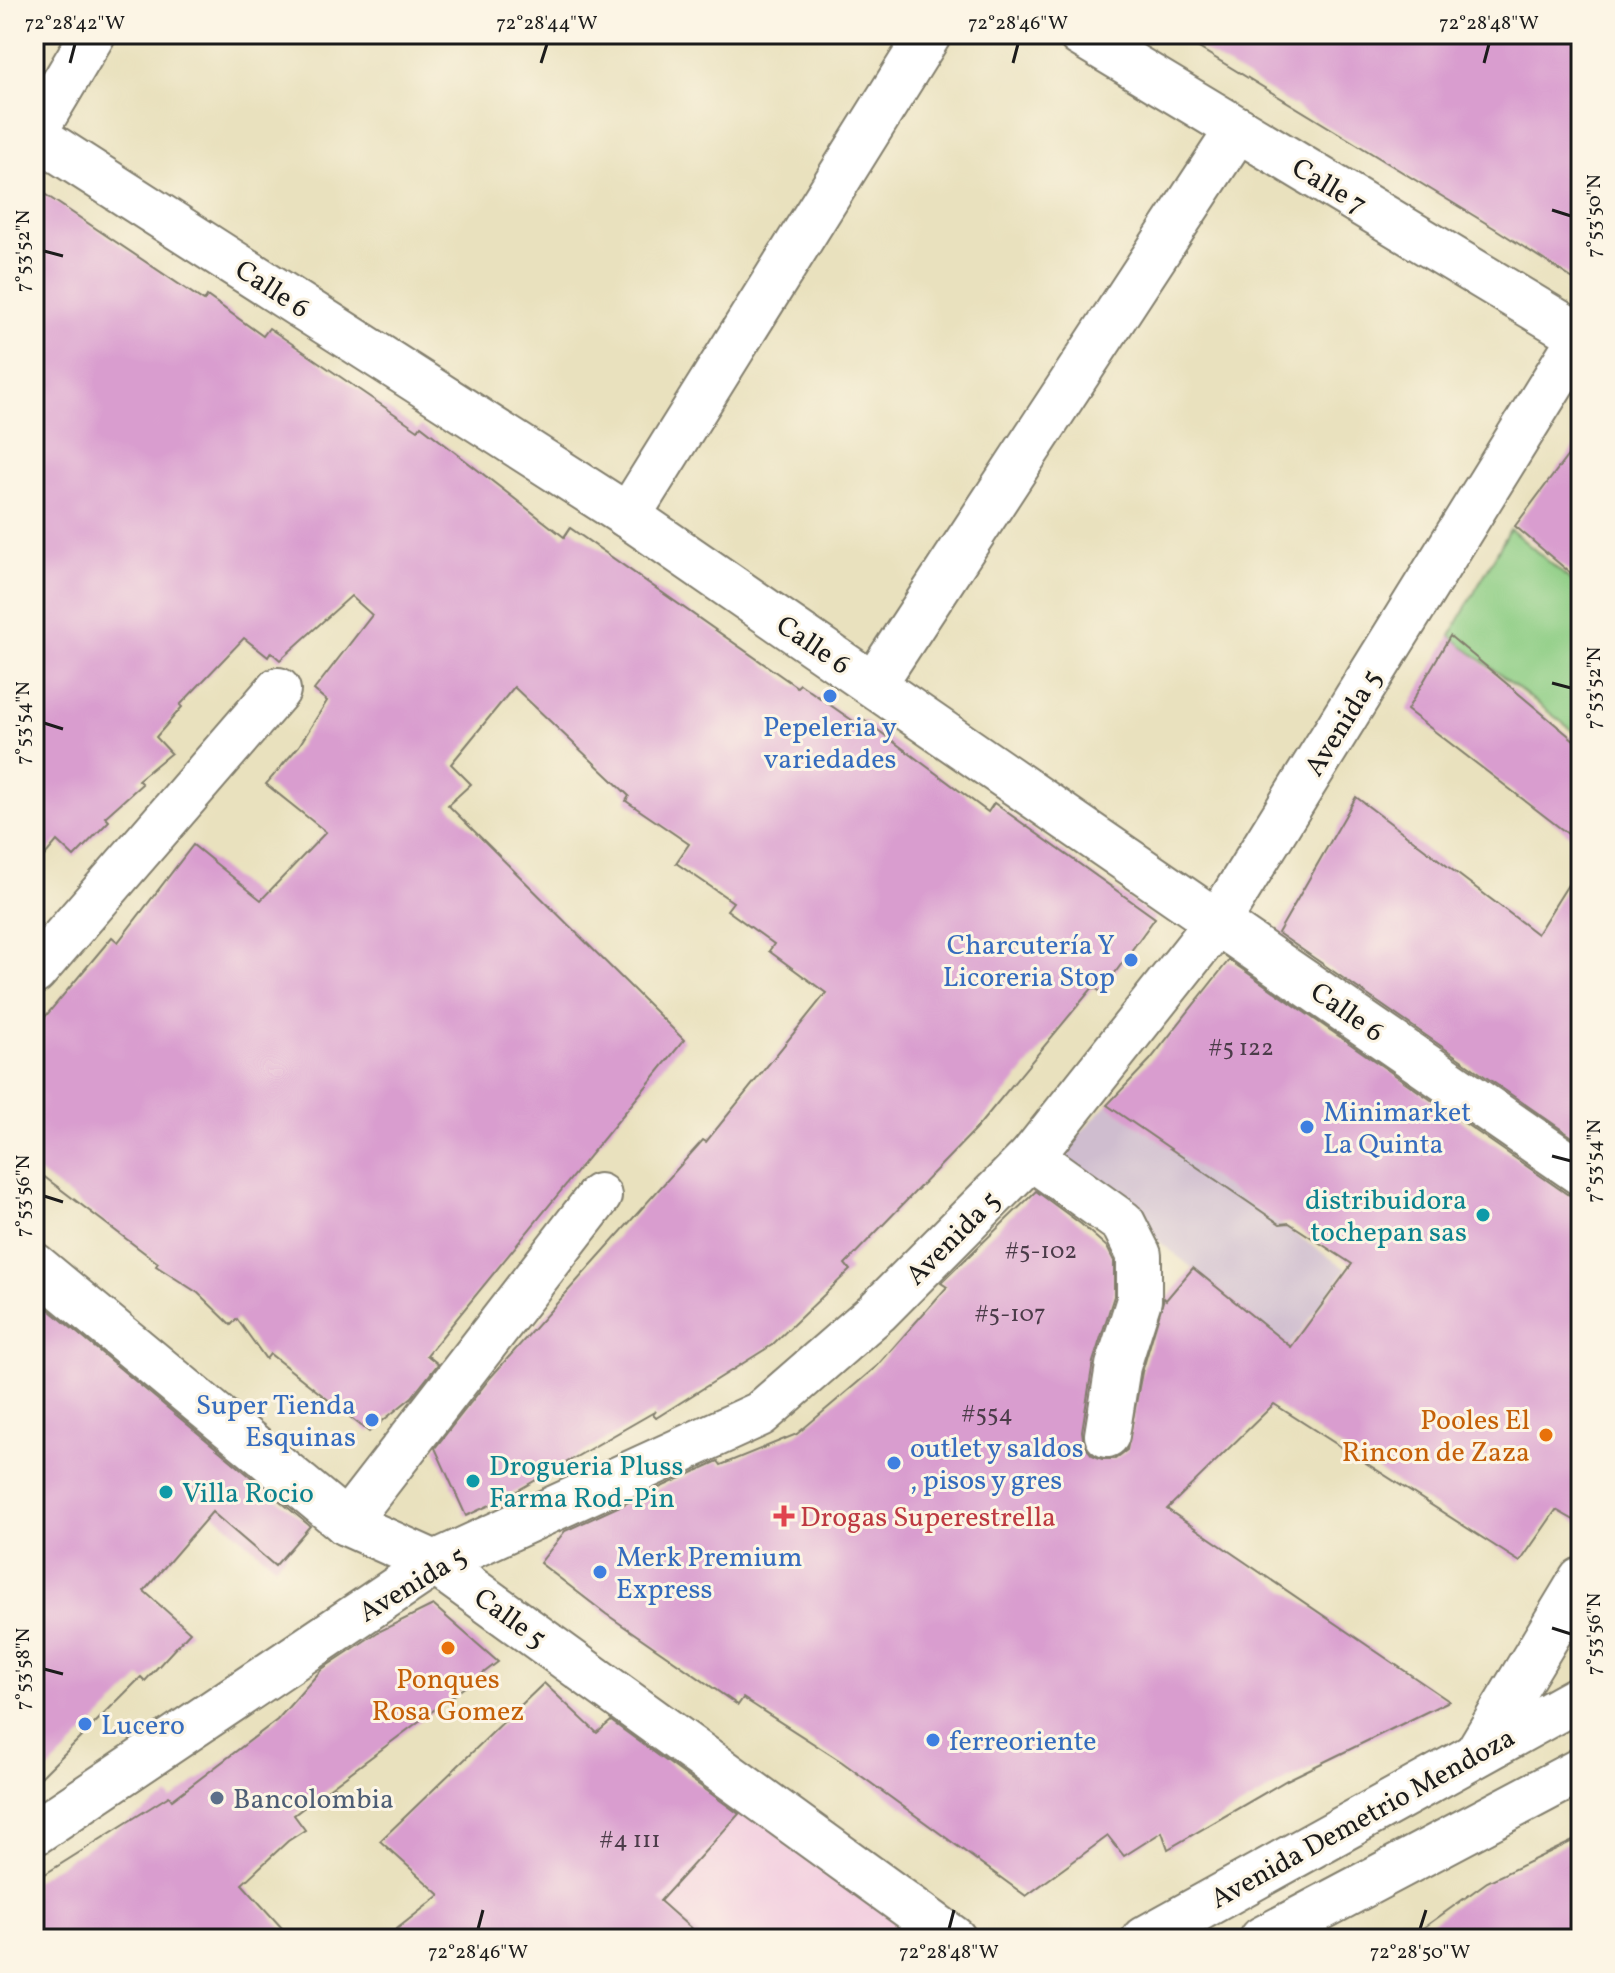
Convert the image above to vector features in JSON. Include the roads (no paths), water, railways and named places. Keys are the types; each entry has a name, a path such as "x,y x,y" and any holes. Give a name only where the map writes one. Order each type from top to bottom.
{"street":[{"path":"34,134 93,34"},
{"path":"628,516 929,34"},
{"name":"Calle 7","path":"1080,34 1581,336"},
{"path":"874,684 1238,129"},
{"name":"Calle 6","path":"34,134 628,516 1219,920 1581,1173"},
{"name":"Avenida 5","path":"34,1833 435,1563 760,1414 877,1312 1031,1157 1219,920 1581,336"},
{"path":"34,972 278,690"},
{"path":"1031,1157 1123,1223 1139,1255 1139,1300 1118,1366 1107,1435"},
{"path":"346,1523 599,1196"},
{"name":"Calle 5","path":"34,1265 346,1523 435,1563 954,1939"},
{"path":"1477,1753 1581,1580"},
{"name":"Avenida Demetrio Mendoza","path":"1144,1939 1581,1697"},
{"name":"Avenida Demetrio Mendoza","path":"1262,1939 1581,1770"}],"place":[{"name":"Pepeleria y variedades","path":"830,696"},
{"name":"Charcutería Y Licoreria Stop","path":"1131,960"},
{"name":"Minimarket La Quinta","path":"1307,1127"},
{"name":"distribuidora tochepan sas","path":"1483,1215"},
{"name":"Super Tienda Esquinas","path":"372,1420"},
{"name":"Pooles El Rincon de Zaza","path":"1546,1435"},
{"name":"outlet y saldos , pisos y gres","path":"894,1463"},
{"name":"Drogueria Pluss Farma Rod-Pin","path":"473,1481"},
{"name":"Villa Rocio","path":"166,1492"},
{"name":"Drogas Superestrella","path":"784,1516"},
{"name":"Merk Premium Express","path":"600,1572"},
{"name":"Ponques Rosa Gomez","path":"448,1648"},
{"name":"Lucero","path":"85,1724"},
{"name":"ferreoriente","path":"933,1740"},
{"name":"Bancolombia","path":"217,1798"}]}
